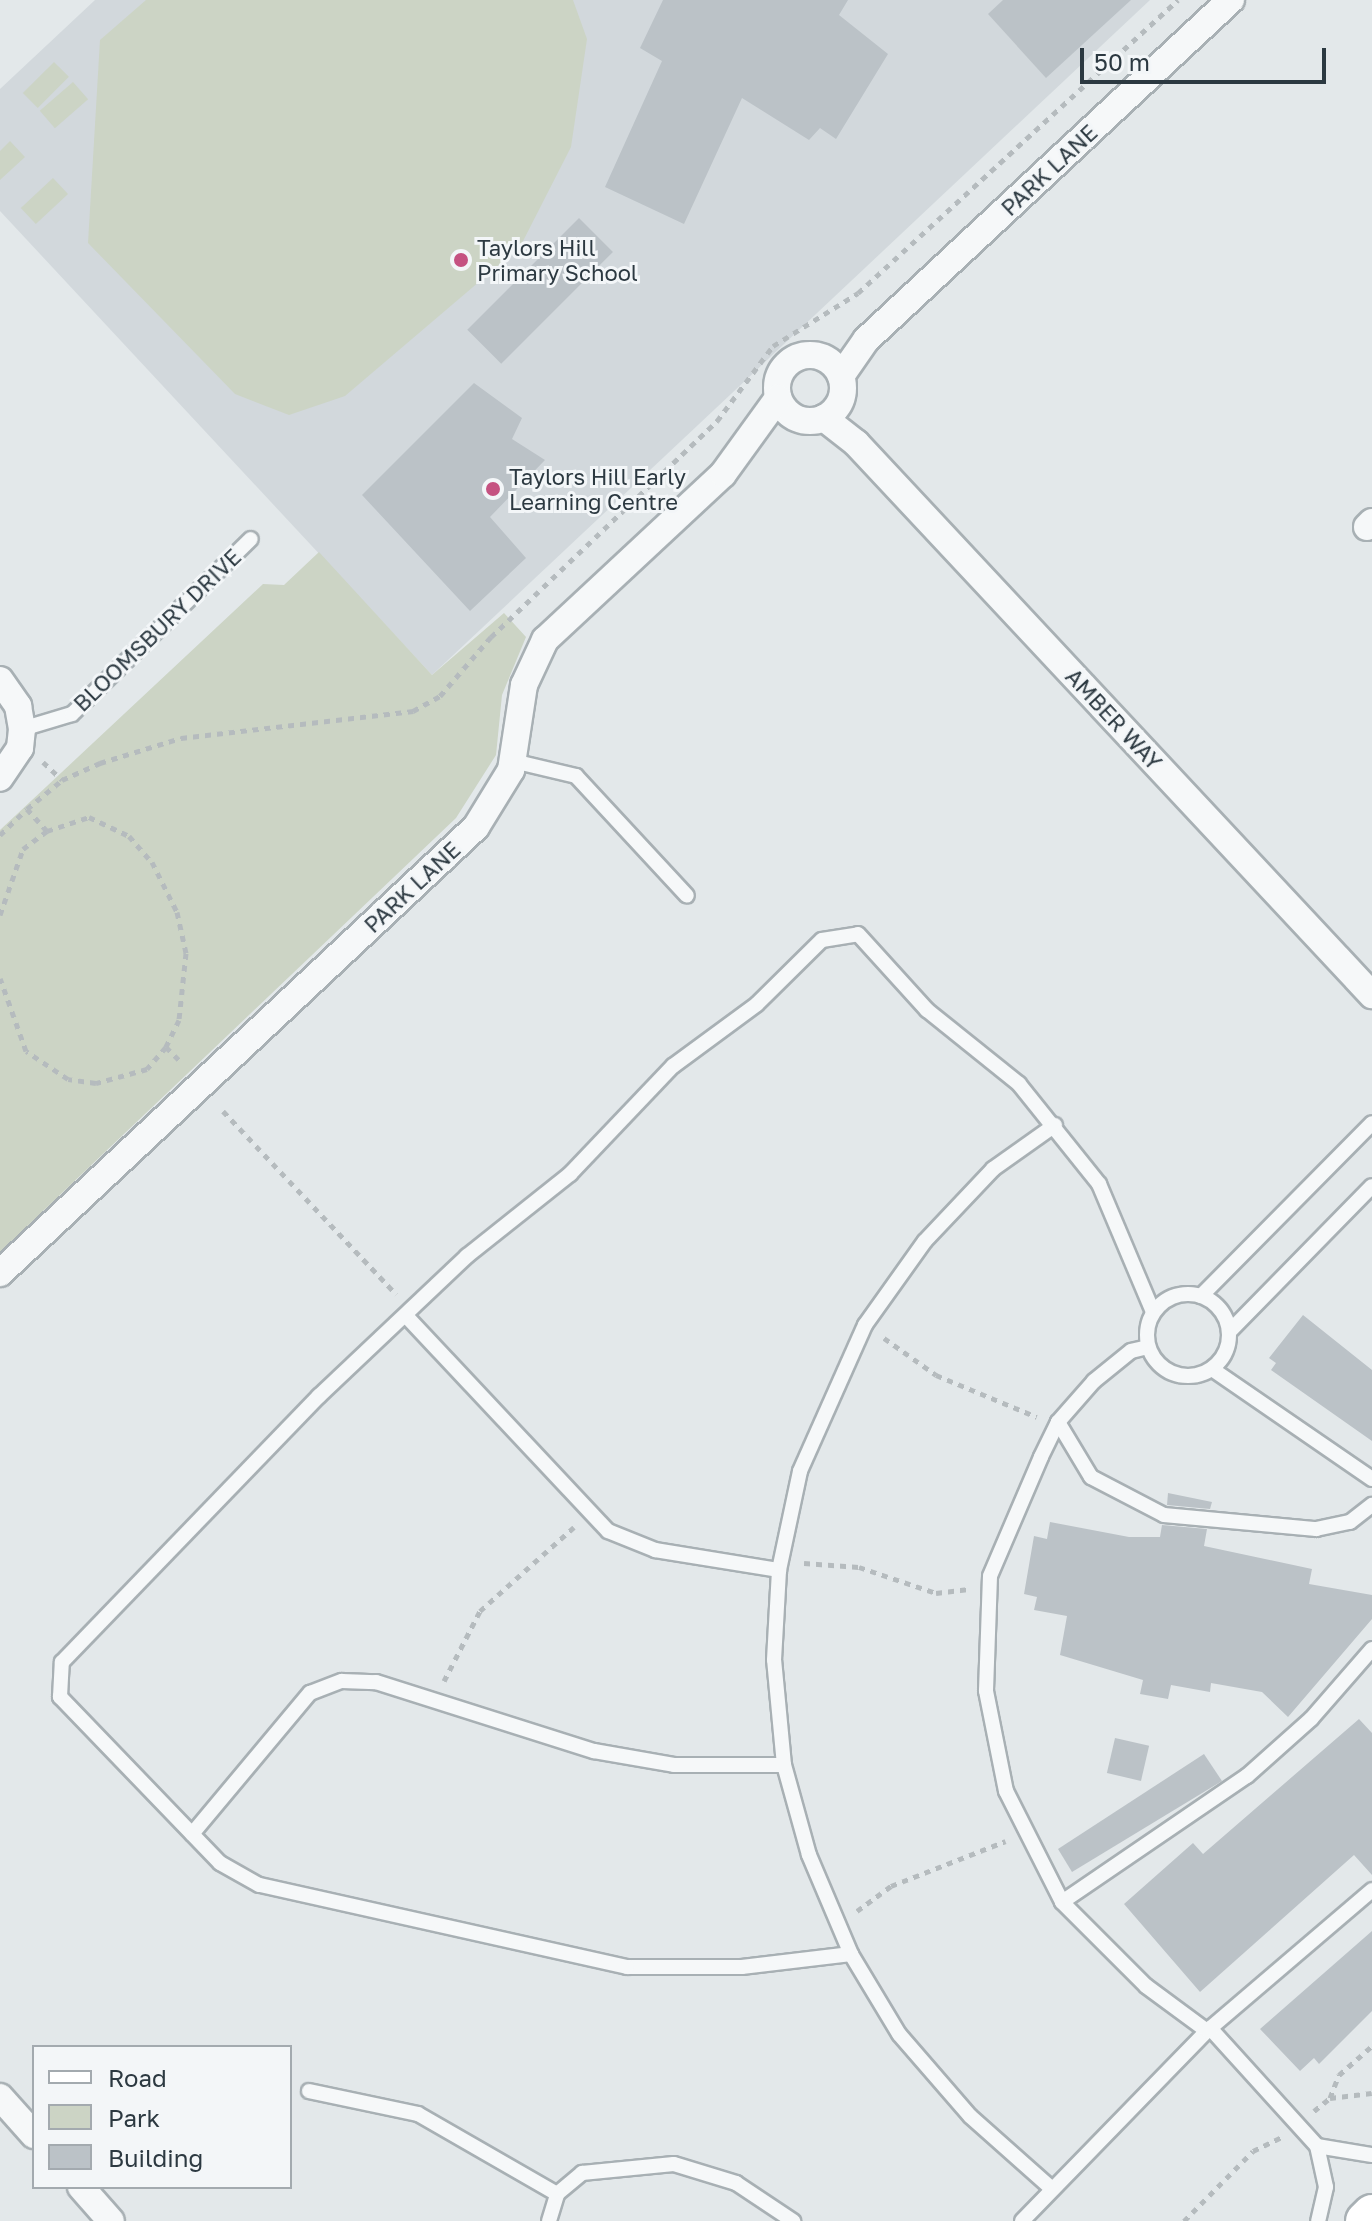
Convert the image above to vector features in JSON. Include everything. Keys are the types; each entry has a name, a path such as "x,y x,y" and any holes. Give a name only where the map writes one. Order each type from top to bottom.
{"street":[{"name":"PARK LANE","path":"841,387 866,340 1231,0"},
{"name":"PARK LANE","path":"822,356 866,340"},
{"path":"822,356 841,387 812,419 778,398 778,377 789,361 822,356"},
{"name":"AMBER WAY","path":"841,387 856,443"},
{"name":"PARK LANE","path":"0,1273 476,827 513,761 524,685 545,640 742,452 778,398"},
{"name":"PARK LANE","path":"742,452 812,419"},
{"name":"AMBER WAY","path":"812,419 856,443 1372,995"},
{"path":"0,680 18,706 22,729 16,758 0,778"},
{"path":"0,2097 32,2133"},
{"path":"83,2189 111,2221"},
{"path":"1365,2221 1372,2214"}],"lane":[{"name":"BLOOMSBURY DRIVE","path":"22,729 72,714 251,539"},
{"path":"513,761 576,776 687,896"},
{"path":"851,1954 742,1967 612,1964 259,1885 220,1863 60,1697 62,1662 206,1508 410,1315 467,1256 570,1174 673,1066 757,1004 822,940 858,934 927,1010 1019,1084 1055,1125 1099,1184 1153,1312 1148,1347"},
{"path":"1201,1296 1372,1123"},
{"path":"1051,2188 970,2116 899,2034 851,1954 809,1855 784,1765 774,1660 780,1566 800,1471 865,1325 925,1241 993,1169 1055,1125"},
{"path":"1212,1369 1229,1332 1372,1186"},
{"path":"1153,1312 1174,1295 1201,1296 1220,1310 1229,1332"},
{"path":"410,1315 608,1531 655,1550 780,1566"},
{"path":"1148,1347 1174,1374 1212,1369 1372,1479"},
{"path":"1148,1347 1110,1367 1058,1422 990,1576 984,1642 990,1734 1023,1828 1062,1902 1146,1986 1208,2030 1317,2146 1326,2187 1318,2221"},
{"path":"1058,1422 1091,1477 1164,1515 1316,1529 1350,1522 1372,1505"},
{"path":"1062,1902 1247,1776 1311,1719 1372,1649"},
{"path":"192,1834 310,1693 342,1681 376,1682 594,1751 674,1765 784,1765"},
{"path":"1022,2221 1208,2030 1372,1890"},
{"path":"309,2091 418,2114 557,2194"},
{"path":"1317,2146 1372,2155"},
{"path":"549,2221 557,2194 582,2173 613,2165 674,2164 736,2183 793,2221"}],"path":[{"path":"0,835 62,780 181,738 413,711 440,696 491,637 717,421 773,346 858,293 1178,0"},
{"path":"27,809 47,831"},
{"path":"0,915 23,849 47,831 89,817 129,836 152,862 186,953 179,1020 147,1069 96,1083 68,1079 26,1051 0,978"},
{"path":"223,1111 410,1315"},
{"path":"865,1325 936,1375 1058,1422"},
{"path":"434,1700 480,1611 558,1535 594,1516"},
{"path":"780,1566 859,1567 936,1593 973,1588 990,1576"},
{"path":"839,1925 891,1886 990,1850 1023,1828"},
{"path":"1330,2098 1372,2093"}],"shaded area":[{"name":"Taylors Hill Primary School","path":"95,0 1150,0 432,675 0,211 0,89"}],"green space":[{"path":"146,0 573,0 587,39 571,147 520,247 345,396 289,415 235,394 88,243 100,40"},
{"path":"54,62 69,77 38,108 23,93"},
{"path":"73,82 88,99 55,128 40,111"},
{"path":"10,141 25,157 0,180 0,151"},
{"path":"53,178 68,194 36,224 21,208"},
{"path":"319,552 432,675 504,613 526,637 502,695 496,755 456,818 0,1252 0,830 263,584 284,585"}],"building":[{"path":"663,0 848,0 839,15 888,54 836,139 820,128 809,140 742,98 684,224 605,187 662,61 640,48"},
{"path":"1003,0 1131,0 1046,78 988,14"},
{"path":"579,218 613,252 501,364 467,330"},
{"name":"Taylors Hill Early Learning Centre","path":"474,383 522,418 512,439 545,460 490,517 526,558 470,611 362,495"},
{"path":"1303,1315 1372,1370 1372,1441 1271,1370 1276,1363 1269,1358"},
{"path":"1168,1493 1212,1502 1210,1509 1167,1505"},
{"path":"1050,1522 1129,1537 1160,1537 1162,1525 1207,1529 1204,1546 1312,1569 1309,1584 1372,1595 1372,1619 1288,1717 1262,1692 1211,1683 1210,1692 1171,1685 1168,1699 1140,1694 1143,1680 1060,1655 1067,1616 1034,1610 1037,1597 1024,1594 1034,1536 1047,1539"},
{"path":"1359,1719 1372,1733 1372,1875 1354,1855 1200,1992 1124,1904 1193,1843 1203,1854"},
{"path":"1115,1738 1149,1746 1141,1781 1107,1773"},
{"path":"1204,1754 1222,1781 1072,1872 1058,1849"},
{"path":"1372,1931 1372,2011 1319,2064 1314,2058 1300,2071 1260,2029"}],"place":[{"name":"Taylors Hill Primary School","path":"461,260"},
{"name":"Taylors Hill Early Learning Centre","path":"493,489"}]}
